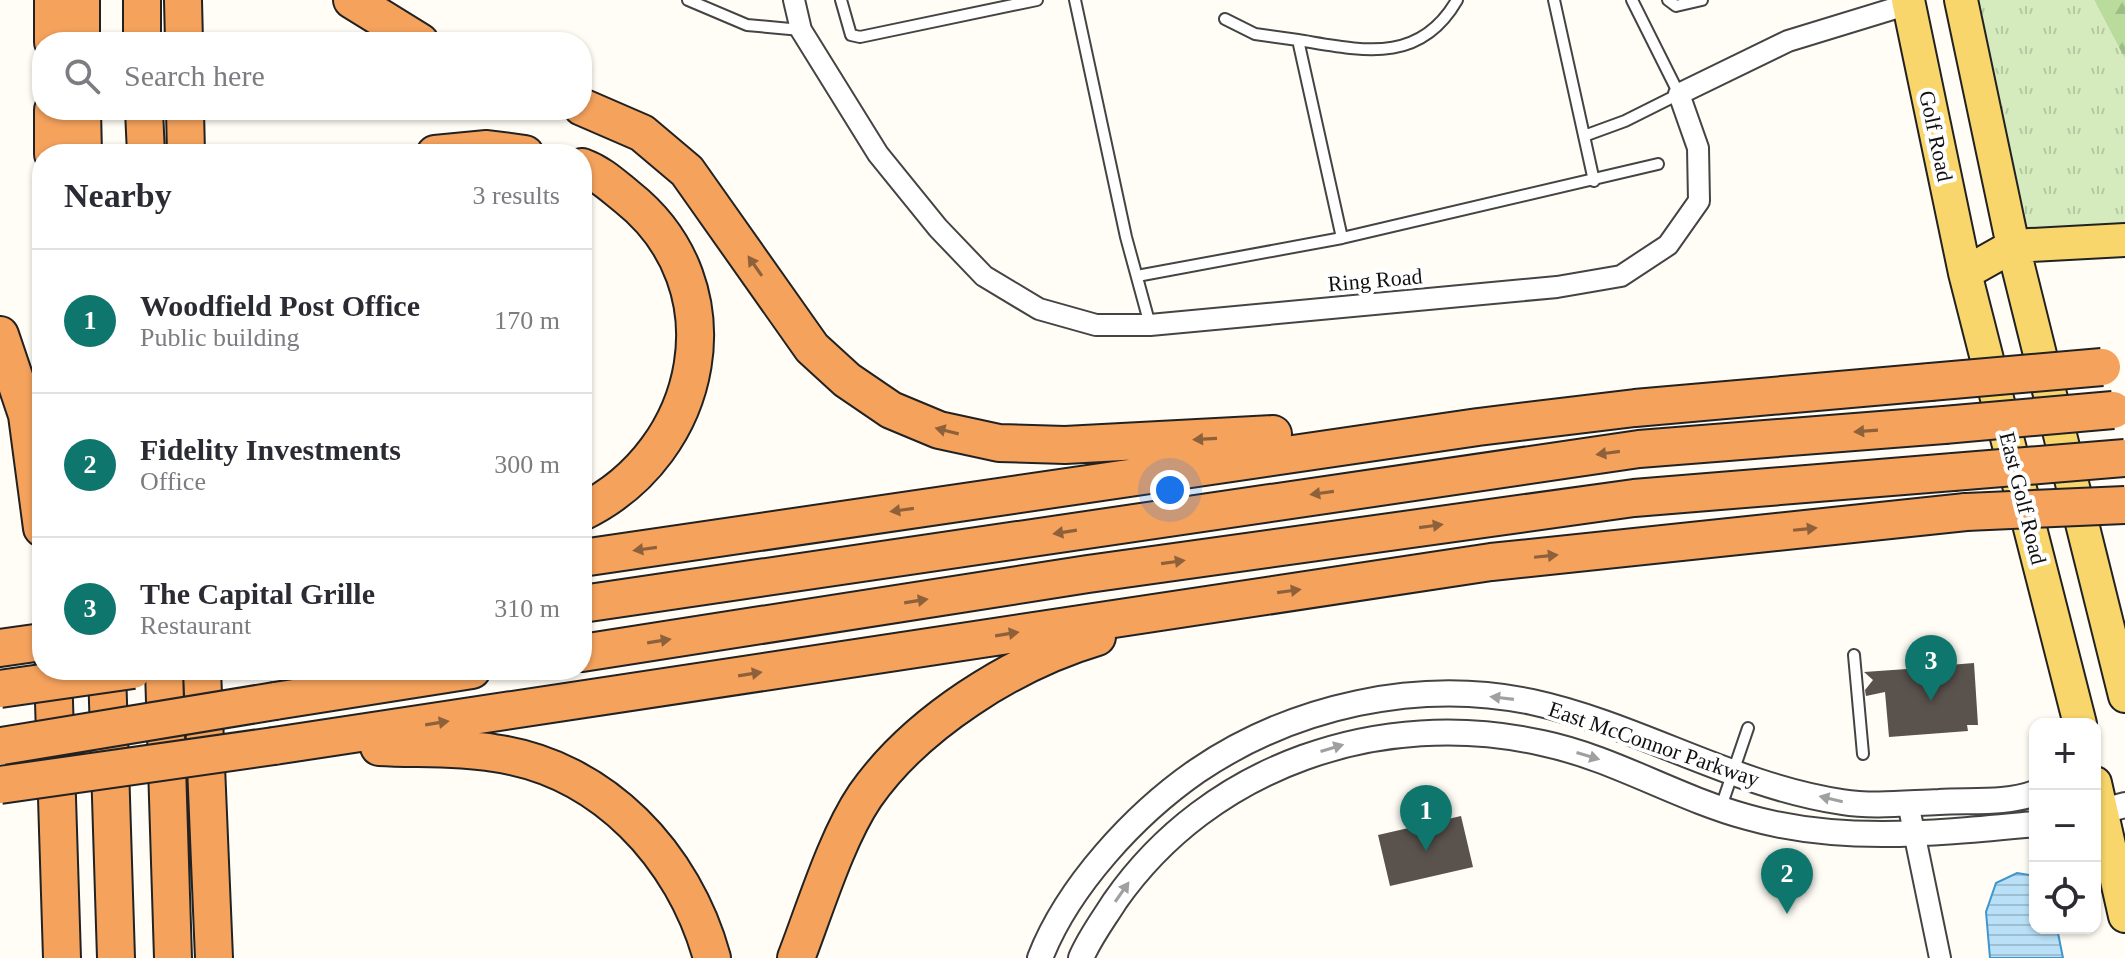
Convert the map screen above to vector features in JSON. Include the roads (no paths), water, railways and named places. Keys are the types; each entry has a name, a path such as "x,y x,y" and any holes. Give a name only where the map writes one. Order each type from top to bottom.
{"highway":[{"path":"53,0 53,32"},
{"path":"81,0 81,32"},
{"path":"142,0 142,32"},
{"path":"183,0 184,32"},
{"path":"352,0 404,32"},
{"path":"592,111 642,133 687,171 812,348 847,380 891,410 939,430 999,443 1065,445 1249,437 1346,425 1478,427"},
{"path":"53,120 53,144"},
{"path":"82,120 83,144"},
{"path":"144,120 146,144"},
{"path":"185,120 186,144"},
{"path":"592,170 612,183 661,231 684,271 694,314 695,356 687,398 669,433 626,482 592,505"},
{"path":"0,335 27,415 32,453"},
{"path":"592,557 1478,427 1635,408 2114,367"},
{"path":"592,603 1639,449 2119,409"},
{"path":"592,651 1088,574 1634,498 2125,458"},
{"path":"0,785 1491,562 1966,512 2125,505"},
{"path":"796,958 831,866 864,798 894,760 942,716 1058,649 1211,602"},
{"path":"0,648 32,643"},
{"path":"53,680 62,958"},
{"path":"0,689 63,680"},
{"path":"107,680 116,958"},
{"path":"164,680 173,958"},
{"path":"202,680 214,958"},
{"path":"1,746 408,680"},
{"path":"289,744 494,753 532,761 595,792 624,811 653,842 686,889 712,958"},
{"path":"53,958 62,889"},
{"path":"212,890 228,958"}],"main road":[{"path":"1961,0 2013,246 2125,696"},
{"name":"Golf Road","path":"1908,2 1965,273"},
{"path":"1965,273 2013,246 2125,240"},
{"name":"East Golf Road","path":"1965,273 2078,718"},
{"path":"2104,803 2125,916"}],"street":[{"name":"Ring Road","path":"798,2 801,30 878,154 938,228 984,276 1039,309 1096,325 1150,325 1541,288 1621,276 1668,245 1699,201 1698,148 1679,94"},
{"path":"1679,94 1788,41 1908,2"},
{"name":"East McConnor Parkway","path":"1040,958 1100,859 1136,820 1174,787 1235,747 1315,713 1352,705 1465,694 1532,702 1611,727 1732,772 1844,802 1908,803 2029,794"},
{"name":"East McConnor Parkway","path":"1081,958 1088,941 1135,873 1172,835 1254,777 1281,764 1344,744 1403,733 1447,732 1543,743 1603,761 1746,817 1830,832 1915,836 2029,825"},
{"path":"1908,803 1940,958"}],"lane":[{"path":"688,0 747,25 801,30"},
{"path":"841,0 851,35 860,37 1037,0"},
{"path":"1075,0 1150,325"},
{"path":"1225,19 1255,34 1374,52 1399,47 1429,32 1457,0"},
{"path":"1554,0 1594,181"},
{"path":"1584,136 1625,121 1679,94 1632,0"},
{"path":"1668,0 1676,6 1702,0"},
{"path":"1298,40 1342,238"},
{"path":"1137,276 1342,238 1658,164"},
{"path":"1854,655 1863,754"},
{"path":"1721,807 1748,728"}],"water":[{"path":"2017,873 2029,875 2029,934 2058,934 2063,958 1990,958 1986,912 1996,883"}],"place":[{"name":"The Capital Grille","path":"1931,701"},
{"name":"Woodfield Post Office","path":"1426,851"},
{"name":"Fidelity Investments","path":"1787,914"}]}
